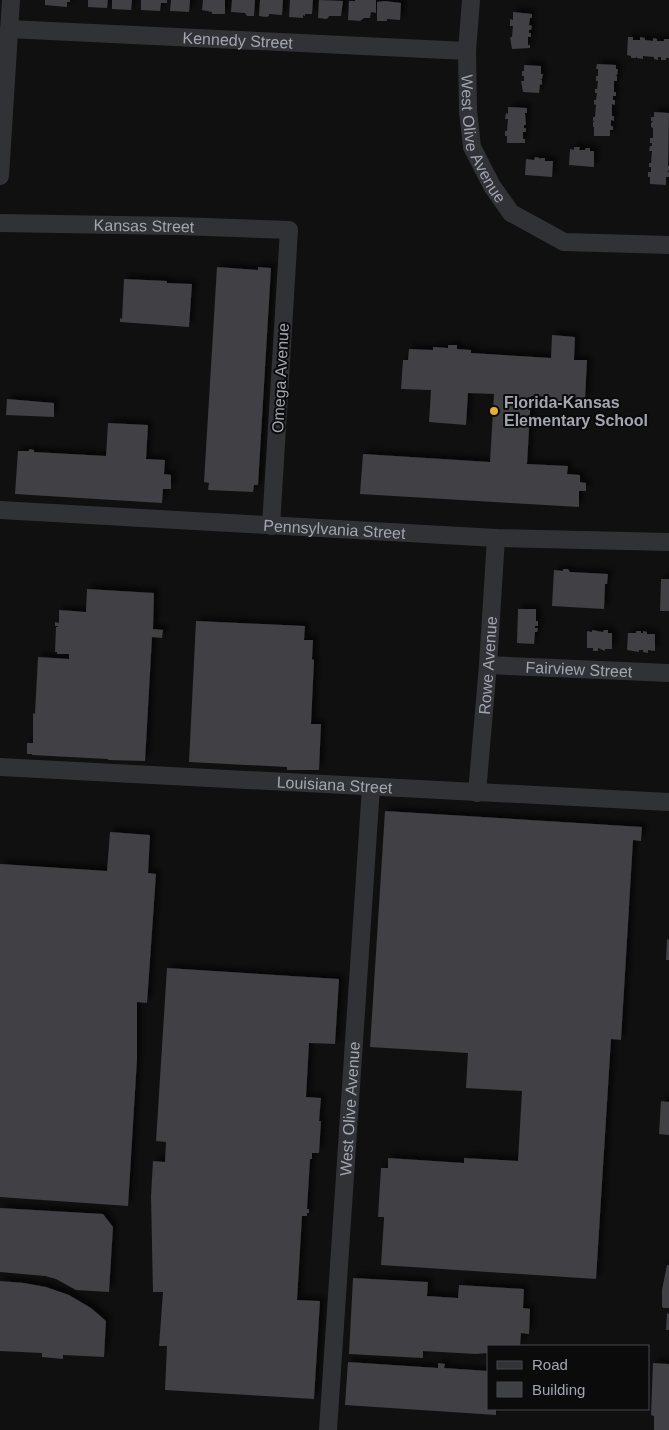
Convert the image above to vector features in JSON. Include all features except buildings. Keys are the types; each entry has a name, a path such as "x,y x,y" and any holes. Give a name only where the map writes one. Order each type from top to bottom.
{"street":[{"path":"0,176 11,0"},
{"name":"West Olive Avenue","path":"471,0 467,51 468,111 472,147 488,178 511,212 564,242 669,244"},
{"name":"Kennedy Street","path":"9,30 467,51"},
{"name":"Kansas Street","path":"0,223 289,230"},
{"name":"Omega Avenue","path":"272,526 289,230"},
{"name":"Pennsylvania Street","path":"0,510 496,538 669,542"},
{"name":"Rowe Avenue","path":"478,793 496,538"},
{"name":"Fairview Street","path":"488,664 669,673"},
{"name":"Louisiana Street","path":"0,767 669,802"},
{"name":"West Olive Avenue","path":"328,1430 371,787"}],"place":[{"name":"Florida-Kansas Elementary School","path":"494,411"}]}
